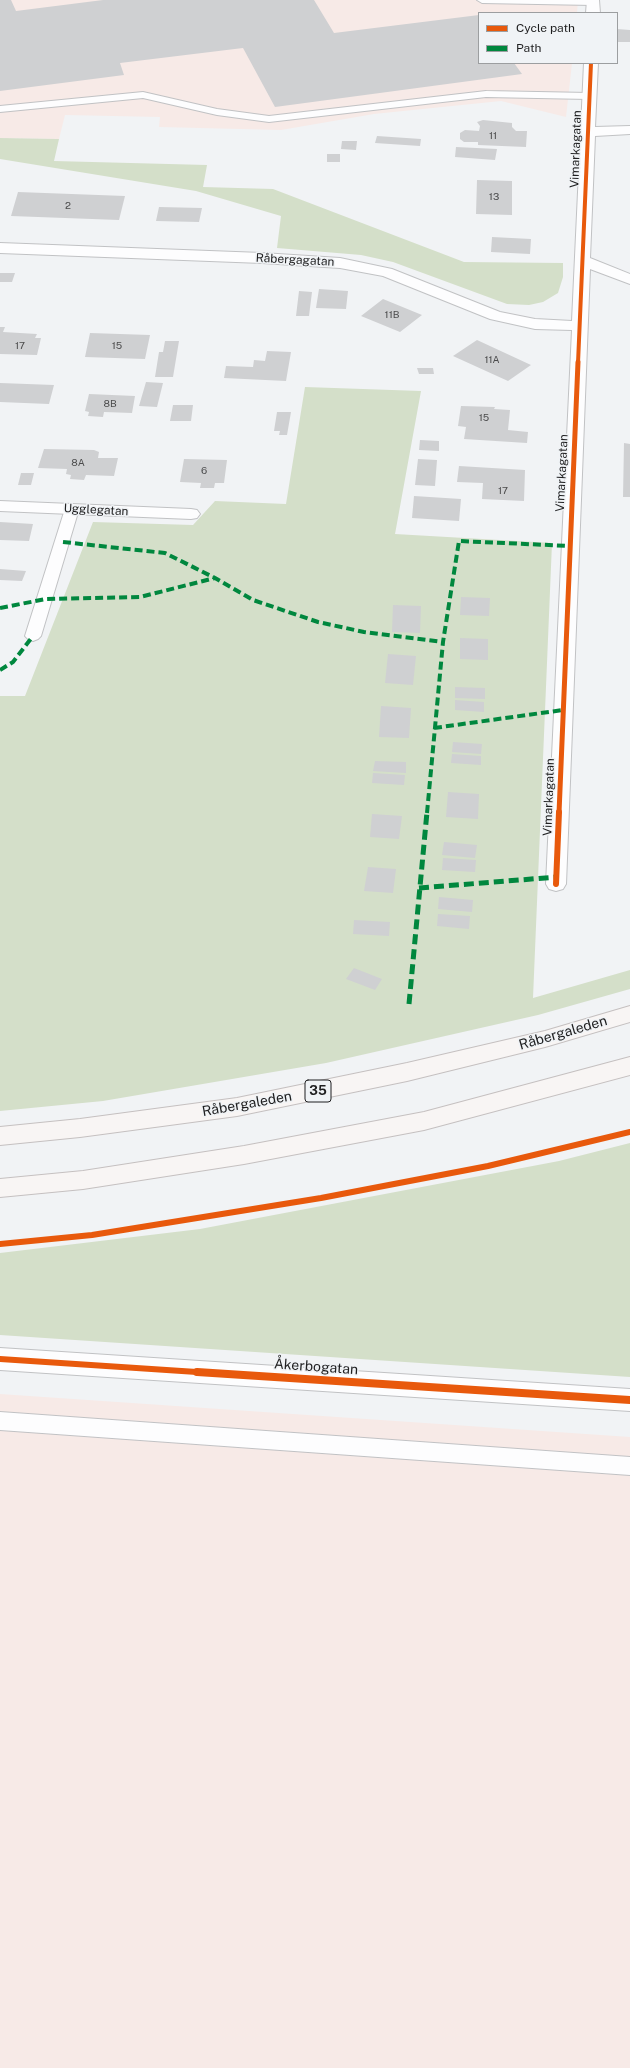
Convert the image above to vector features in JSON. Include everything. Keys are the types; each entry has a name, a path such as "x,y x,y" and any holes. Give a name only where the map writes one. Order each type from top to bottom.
{"main road":[{"name":"Råbergaleden","path":"0,1136 80,1128 237,1107 415,1070 546,1039 630,1014"},
{"path":"0,1188 83,1180 244,1155 424,1121 630,1066"}],"street":[{"name":"Vimarkagatan","path":"556,884 590,64"},
{"path":"588,132 630,130"},
{"name":"Råbergagatan","path":"0,248 262,258 340,263 387,272 496,316 535,324 579,326"},
{"path":"582,260 630,279"},
{"name":"Ugglegatan","path":"0,506 191,514"},
{"name":"Åkerbogatan","path":"0,1359 630,1400"}],"lane":[{"path":"482,0 593,5"},
{"path":"0,109 143,95 216,112 269,119 486,94 589,96"},
{"path":"33,636 72,509"},
{"path":"0,1421 630,1466"}],"shaded area":[{"path":"0,0 578,0 577,12 478,12 478,64 572,64 566,117 501,101 374,114 281,130 159,127 160,117 65,115 59,139 0,138"},
{"path":"0,1394 630,1437 630,2068 0,2068"}],"green space":[{"path":"0,138 59,139 54,161 207,165 203,187 273,189 464,262 563,263 563,277 558,293 543,302 529,305 507,304 393,262 361,255 277,248 281,216 196,191 0,159"},
{"path":"305,387 421,391 395,534 552,543 533,998 630,970 630,989 538,1015 326,1063 103,1101 0,1111 0,696 25,696 93,522 193,525 215,501 286,504"},
{"path":"630,1143 630,1377 0,1335 0,1253 200,1229 559,1161"}],"building":[{"path":"0,0 11,0 16,11 103,0 314,0 334,33 478,15 478,64 515,64 522,74 275,107 243,48 120,63 124,75 0,91"},
{"path":"618,29 630,30 630,42 618,42"},
{"path":"483,120 512,123 512,127 516,131 527,131 526,147 478,145 478,142 464,142 460,139 460,133 465,130 479,131 480,126 477,122"},
{"path":"377,136 421,139 420,146 375,143"},
{"path":"342,141 357,141 356,150 341,149"},
{"path":"456,147 497,149 495,160 455,157"},
{"path":"327,154 340,154 340,162 327,162"},
{"path":"477,180 512,181 512,215 476,214"},
{"path":"18,192 125,196 119,220 11,216"},
{"path":"159,207 202,208 199,222 156,221"},
{"path":"492,237 531,239 530,254 491,252"},
{"path":"0,273 15,273 12,282 0,282"},
{"path":"319,289 348,291 346,309 316,308"},
{"path":"299,291 312,292 309,316 296,316"},
{"path":"383,299 422,315 400,332 361,316"},
{"path":"0,327 5,327 3,332 37,334 35,338 41,338 37,355 0,354"},
{"path":"90,333 150,335 145,359 85,357"},
{"path":"477,340 531,365 508,381 453,356"},
{"path":"165,341 179,341 173,377 155,377 159,352 163,352"},
{"path":"267,351 291,352 286,381 224,378 226,366 253,367 254,360 265,361"},
{"path":"417,368 433,368 434,374 419,374"},
{"path":"146,382 163,383 157,407 139,406"},
{"path":"0,383 54,385 49,404 0,402"},
{"path":"89,394 135,396 132,413 104,412 103,417 88,416 89,412 85,411"},
{"path":"173,405 193,405 191,421 170,421"},
{"path":"461,406 495,407 494,409 510,410 508,430 528,432 527,443 464,439 466,427 458,426"},
{"path":"277,412 291,412 287,435 279,435 280,431 274,431"},
{"path":"420,440 439,441 439,451 419,450"},
{"path":"624,443 630,444 630,497 623,497"},
{"path":"44,449 94,450 99,452 98,458 118,458 114,476 86,475 84,480 70,479 71,475 66,474 67,469 38,468"},
{"path":"184,459 227,460 224,483 215,483 214,488 200,488 201,483 180,482"},
{"path":"418,459 437,460 435,486 415,485"},
{"path":"459,466 525,470 524,501 482,499 483,483 457,482"},
{"path":"21,473 34,473 31,485 18,485"},
{"path":"414,496 461,499 459,521 412,518"},
{"path":"0,522 33,524 29,541 0,540"},
{"path":"0,569 26,571 22,581 0,580"},
{"path":"461,597 490,598 489,616 460,615"},
{"path":"393,605 421,606 420,633 392,632"},
{"path":"460,638 488,639 488,660 460,659"},
{"path":"388,654 416,656 413,685 385,683"},
{"path":"455,687 485,688 485,699 455,698"},
{"path":"455,700 484,702 484,712 455,710"},
{"path":"381,706 411,708 409,738 379,737"},
{"path":"453,742 482,744 481,754 452,752"},
{"path":"452,754 481,756 481,765 451,763"},
{"path":"375,761 406,762 406,773 373,771"},
{"path":"373,773 405,775 404,785 372,783"},
{"path":"448,792 479,794 478,819 446,817"},
{"path":"372,814 402,816 399,839 370,837"},
{"path":"444,842 477,845 475,858 442,855"},
{"path":"443,858 476,860 475,872 442,870"},
{"path":"368,867 396,869 393,893 364,891"},
{"path":"439,897 473,900 472,912 438,909"},
{"path":"438,914 470,916 469,929 437,926"},
{"path":"354,920 390,922 389,936 353,934"},
{"path":"354,968 382,979 375,990 346,979"}],"marked path":[{"path":"409,1004 443,642 459,541 570,546"},
{"path":"63,542 165,553 215,578 253,600 318,622 364,632 443,642"},
{"path":"0,608 46,599 140,597 215,578"},
{"path":"0,670 13,662 33,636"},
{"path":"434,728 563,710"},
{"path":"419,888 557,877"}],"cycle path":[{"path":"556,884 591,64"},
{"path":"0,1244 92,1235 321,1198 488,1166 630,1132"},
{"path":"0,1359 630,1400"}]}
